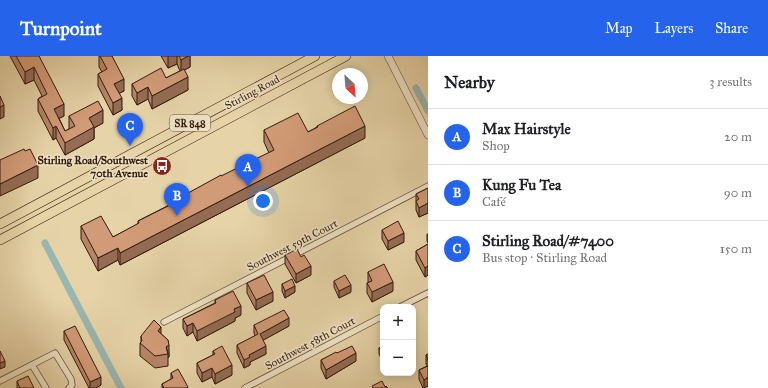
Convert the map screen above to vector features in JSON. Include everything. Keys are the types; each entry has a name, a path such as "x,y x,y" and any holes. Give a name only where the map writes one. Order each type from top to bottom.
{"main road":[{"name":"Stirling Road","path":"0,240 346,56"},
{"name":"Stirling Road","path":"0,224 236,98 309,57"},
{"path":"236,98 242,111"}],"street":[{"path":"388,56 428,135"},
{"name":"Southwest 59th Court","path":"164,322 428,186"},
{"path":"406,304 428,293"},
{"name":"Southwest 58th Court","path":"245,388 380,318"},
{"path":"0,381 55,352 71,379 72,385 69,388"},
{"path":"32,365 46,388"}],"building":[{"path":"16,56 39,56 64,104 54,109 65,131 75,126 69,116 98,101 103,110 89,118 94,127 65,143 56,126 53,128 38,99 47,94 34,67 25,72"},
{"path":"100,56 112,56 124,79 114,84 122,98 113,103 98,74 107,69"},
{"path":"179,56 188,56 181,60"},
{"path":"161,68 166,78 184,69 188,77 152,96 148,87 137,93 132,84"},
{"path":"0,96 4,105 0,107"},
{"path":"355,106 365,126 120,253 118,248 98,258 81,226 101,216 113,237 139,223 138,221 180,200 179,198 221,175 274,150 264,130 298,113 308,132"},
{"path":"24,149 25,151 30,149 38,165 0,184 0,160"},
{"path":"428,188 428,203 419,208 416,201 419,199 416,194"},
{"path":"398,221 404,233 388,241 382,230"},
{"path":"428,244 428,266 425,268 416,251"},
{"path":"297,249 301,257 304,255 311,266 296,274 285,255"},
{"path":"384,264 393,282 372,292 367,283 372,281 368,272"},
{"path":"264,275 273,292 256,300 247,283"},
{"path":"345,275 351,285 339,291 334,281"},
{"path":"292,279 295,286 285,291 282,284"},
{"path":"233,291 241,306 234,309 235,312 197,331 193,323 187,326 183,319 216,303 215,300"},
{"path":"284,310 289,318 260,334 266,346 249,355 250,357 244,360 237,345 258,334 254,325"},
{"path":"154,320 161,327 158,331 168,340 169,345 166,347 168,354 155,356 140,343 142,341 141,336"},
{"path":"75,326 101,377 90,382 64,331"},
{"path":"222,346 232,365 215,374 212,368 202,373 197,363 215,354 213,351"},
{"path":"352,346 356,353 326,370 321,360"},
{"path":"0,351 5,361 0,363"},
{"path":"428,366 428,377 424,380 419,370"},
{"path":"178,369 188,387 164,388 162,384 173,378 171,373"},
{"path":"28,376 34,388 20,388 17,381"},
{"path":"382,381 385,387 386,386 388,388 373,388 372,386"}],"waterway":[{"path":"416,88 428,111"},
{"path":"45,243 121,388"}],"place":[{"name":"Stirling Road/#7400","path":"130,146"},
{"name":"Stirling Road/Southwest 70th Avenue","path":"162,166"},
{"name":"Max Hairstyle","path":"248,187"},
{"name":"Kung Fu Tea","path":"177,216"}]}
